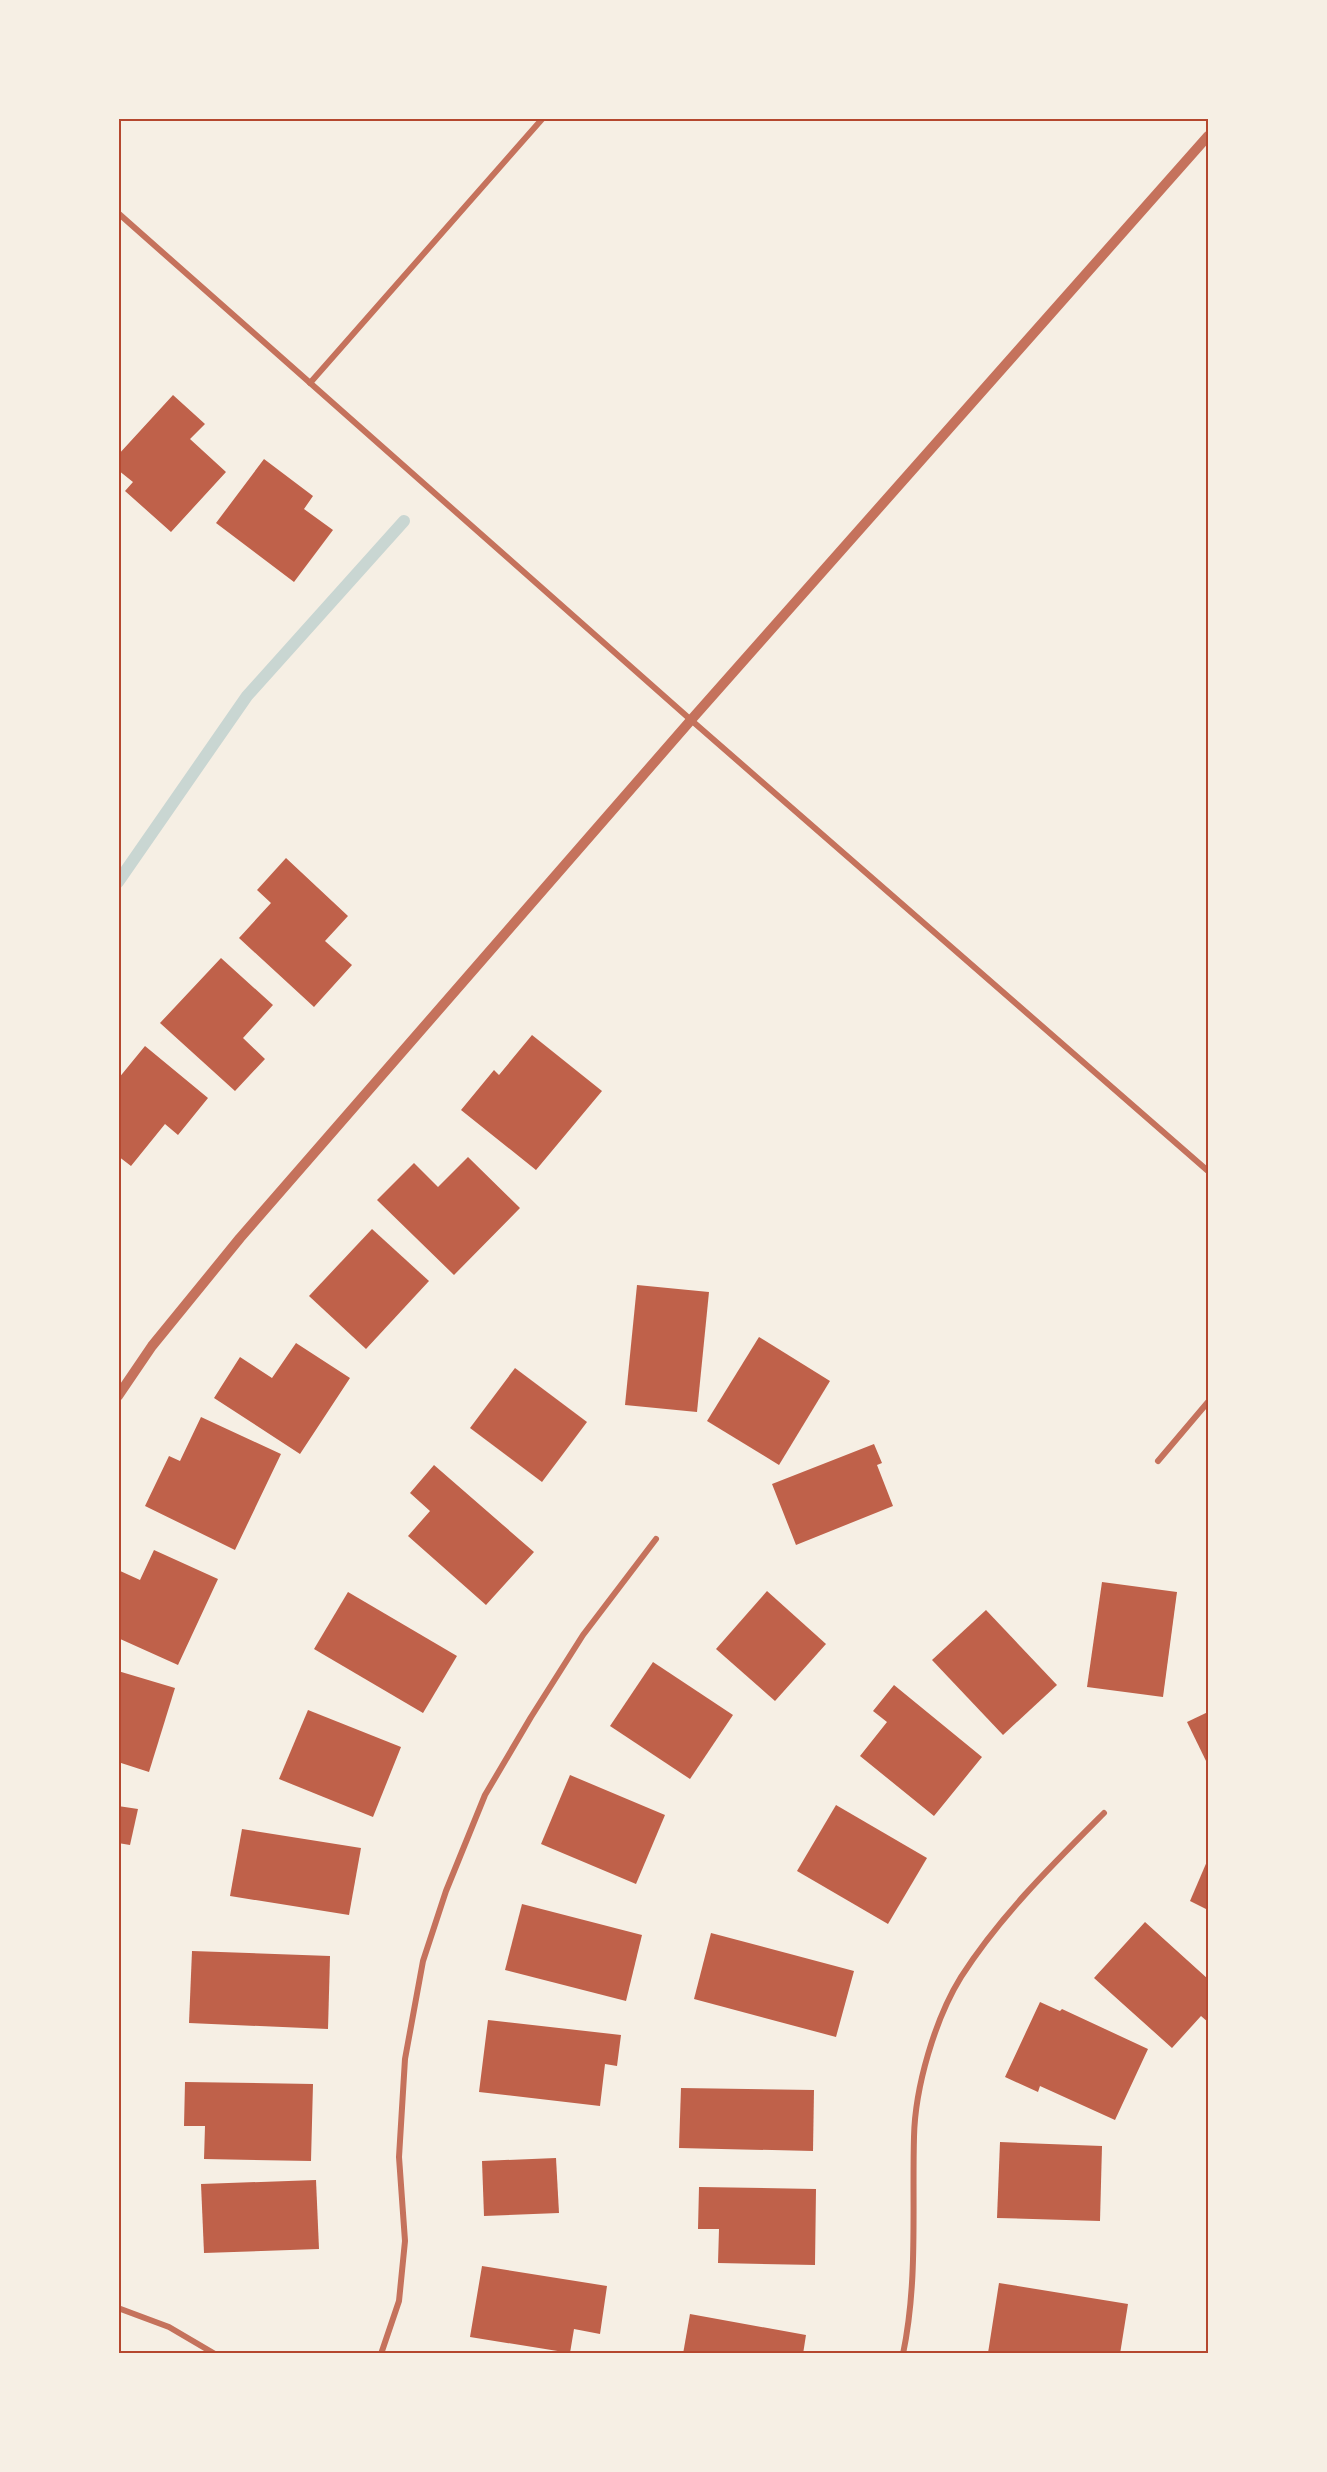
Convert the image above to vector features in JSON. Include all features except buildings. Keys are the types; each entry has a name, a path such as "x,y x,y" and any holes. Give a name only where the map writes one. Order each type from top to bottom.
{"street":[{"path":"310,383 543,118"},
{"path":"118,1396 152,1346 240,1238 691,720 1209,136"},
{"path":"118,213 691,720 1209,1171"},
{"path":"1158,1461 1209,1402"},
{"path":"381,2354 399,2301 405,2241 399,2157 405,2059 423,1961 446,1891 485,1795 531,1717 583,1635 656,1539"},
{"path":"903,2354 908,2327 915,2250 914,2134 929,2054 943,2015 961,1977 1022,1897 1104,1813"},
{"path":"118,2308 169,2327 215,2354"}],"waterway":[{"path":"118,882 247,696 404,521"}]}
